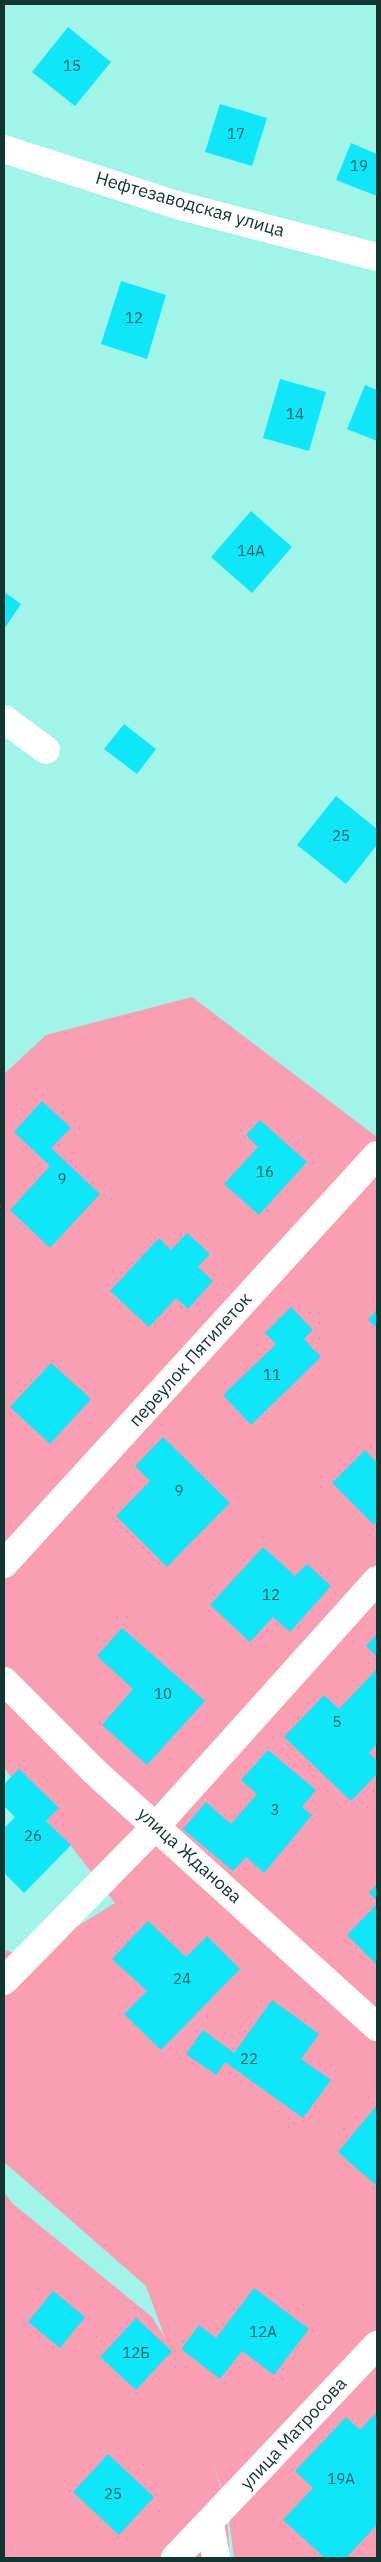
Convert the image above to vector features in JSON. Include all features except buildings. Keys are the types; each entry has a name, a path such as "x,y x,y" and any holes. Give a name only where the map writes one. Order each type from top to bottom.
{"street":[{"name":"Нефтезаводская улица","path":"4,149 177,205 377,257"},
{"path":"4,719 46,750"},
{"name":"переулок Пятилеток","path":"4,1564 377,1155"},
{"path":"4,1981 156,1826 377,1580"},
{"name":"улица Жданова","path":"4,1681 95,1772 377,2027"},
{"name":"улица Матросова","path":"176,2558 377,2345"},
{"path":"210,2523 216,2558"}],"shaded area":[{"path":"192,997 377,1137 377,2558 234,2558 227,2503 213,2464 226,2504 230,2558 4,2558 4,2192 12,2203 152,2317 165,2338 146,2286 4,2162 4,1950 29,1956 115,1903 71,1846 46,1821 4,1768 4,1074 46,1035"}]}
